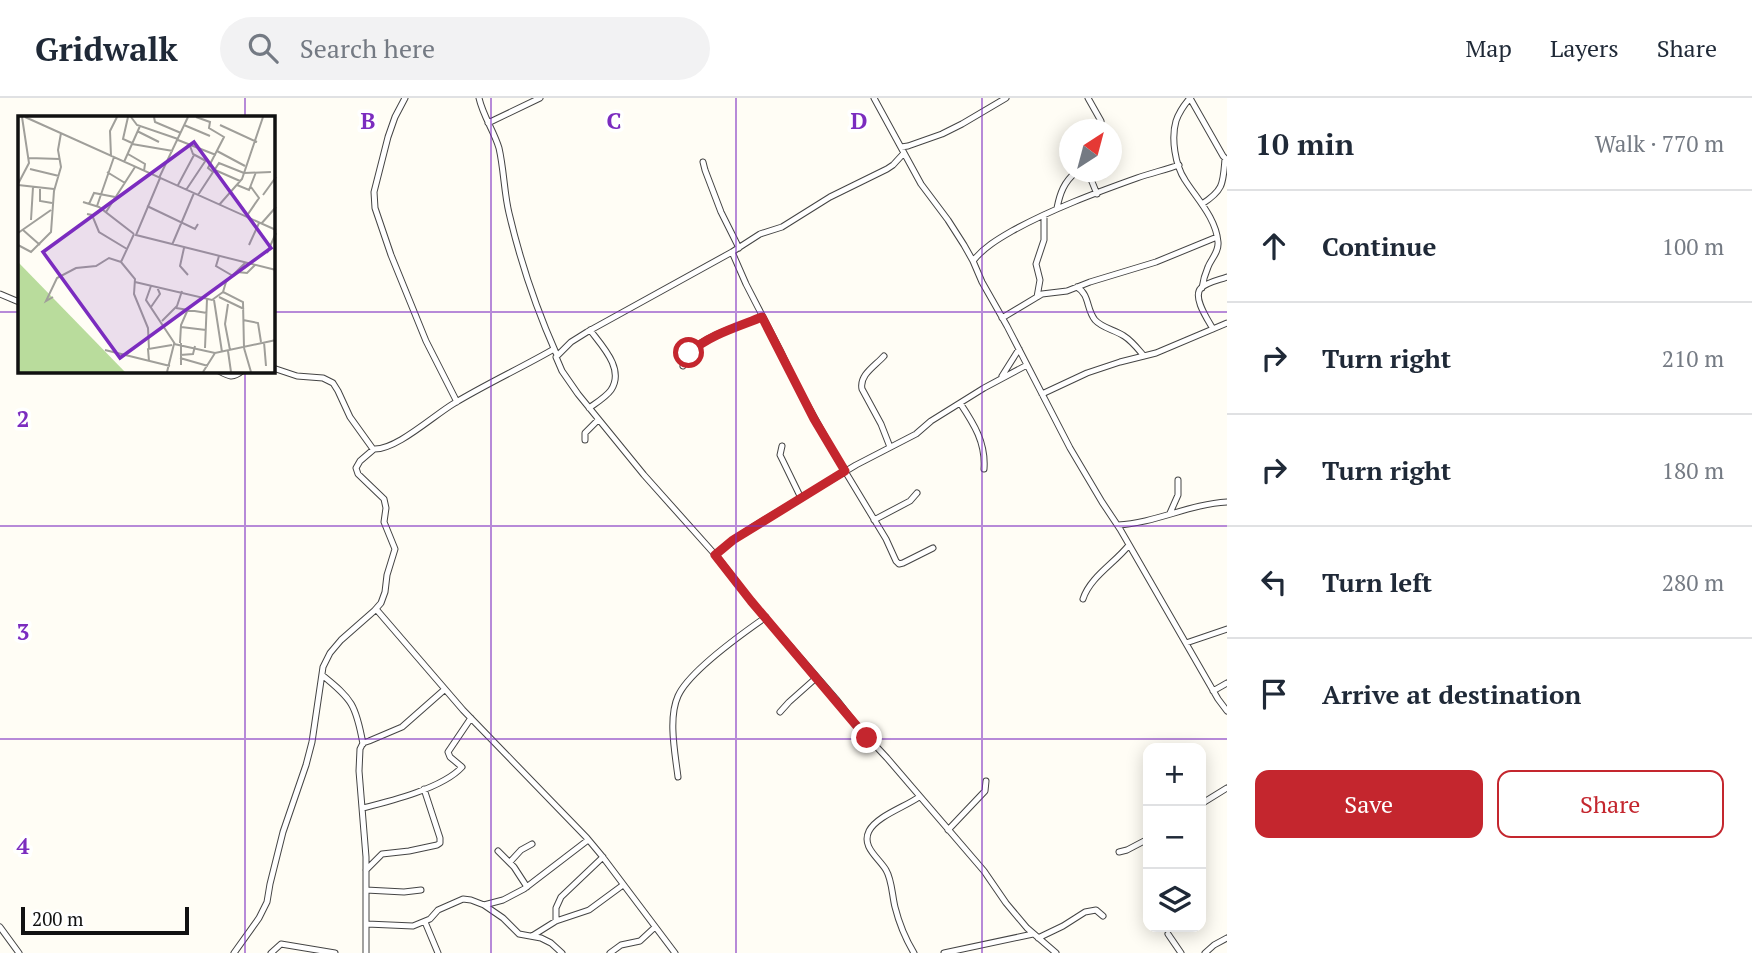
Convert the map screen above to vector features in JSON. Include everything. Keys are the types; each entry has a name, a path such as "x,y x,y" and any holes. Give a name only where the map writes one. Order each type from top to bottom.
{"street":[{"path":"405,98 388,137 374,192 375,208 426,341 457,402"},
{"path":"479,98 498,146 517,246 562,371 598,420 715,555 816,678 984,871 1006,903 1036,936 1056,953"},
{"path":"488,123 540,98"},
{"path":"874,98 921,184 948,220 973,261 1070,448 1227,711"},
{"path":"901,146 942,134 1006,98"},
{"path":"1088,98 1100,119"},
{"path":"1202,204 1222,187 1226,159 1190,98 1175,122 1175,153 1182,177 1208,213 1217,237 1219,247 1209,263 1198,295 1213,329"},
{"path":"245,951 236,950 267,902 283,832 306,765 323,667 341,640 381,603 395,550 384,522 384,499 358,474 356,468 360,461 374,449 394,443 457,402 556,352 760,234 782,227 830,197 887,169 904,153"},
{"path":"703,162 721,212 739,248"},
{"path":"973,261 1002,237 1057,208 1179,165"},
{"path":"1057,208 1065,182"},
{"path":"1092,182 1097,194"},
{"path":"1208,213 1211,198"},
{"path":"1037,298 1040,279 1036,264 1044,240 1044,215"},
{"path":"1002,318 1042,294 1059,293 1156,262 1217,237"},
{"path":"732,252 814,419 896,561 899,564 933,548"},
{"path":"1202,288 1227,277"},
{"path":"1077,287 1086,295 1091,314 1096,321 1124,336 1143,356"},
{"path":"0,294 18,302"},
{"path":"684,366 689,353 701,344 762,317"},
{"path":"1042,394 1087,373 1156,353 1227,323"},
{"path":"589,408 611,390 615,372 613,363 590,330"},
{"path":"1002,378 1018,349"},
{"path":"884,356 864,376 861,383 890,447"},
{"path":"715,555 733,540 845,471 916,434 931,421 1027,365"},
{"path":"275,369 296,376 323,378 333,383 350,416 374,449"},
{"path":"223,373 232,377 240,373"},
{"path":"960,403 979,433 985,459 984,469"},
{"path":"585,440 585,433 598,420"},
{"path":"782,446 782,459 801,498"},
{"path":"1170,513 1178,495 1178,480"},
{"path":"874,520 910,501 918,493"},
{"path":"1118,525 1227,502"},
{"path":"1122,533 1129,524"},
{"path":"1083,599 1088,587 1129,545"},
{"path":"376,609 444,690 603,857 666,947 675,953"},
{"path":"678,777 674,732 677,697 708,662 766,617"},
{"path":"1186,643 1227,629"},
{"path":"322,675 339,689 356,710 363,744"},
{"path":"780,712 816,678"},
{"path":"1213,691 1227,683"},
{"path":"366,953 366,870 360,749 363,744 402,727 444,690"},
{"path":"363,808 407,796 438,783 461,768 448,752 471,718"},
{"path":"948,830 982,796 987,787 986,781"},
{"path":"1206,801 1227,788"},
{"path":"366,870 382,854 440,843 424,789"},
{"path":"914,953 902,930 887,872 872,854 868,837 870,830 880,820 919,797"},
{"path":"484,905 503,900 527,887 588,840"},
{"path":"1119,852 1143,842"},
{"path":"510,862 521,850 532,844"},
{"path":"498,851 510,862 527,887"},
{"path":"556,921 556,908 561,897 603,857"},
{"path":"532,936 556,921 589,910 623,884"},
{"path":"366,890 421,890"},
{"path":"366,924 413,926 425,922 438,910 463,899 471,900 503,918 519,934 541,938 562,953"},
{"path":"944,953 1036,936 1063,926 1085,912 1096,910 1103,916"},
{"path":"425,922 439,953"},
{"path":"0,927 19,953"},
{"path":"610,953 621,945 640,941 654,928"},
{"path":"1168,934 1181,953"},
{"path":"1205,953 1227,938"},
{"path":"271,953 281,944 335,953"}],"route":[{"path":"689,353 723,332 762,317 814,419 845,471 756,525 715,555 867,738"}]}
